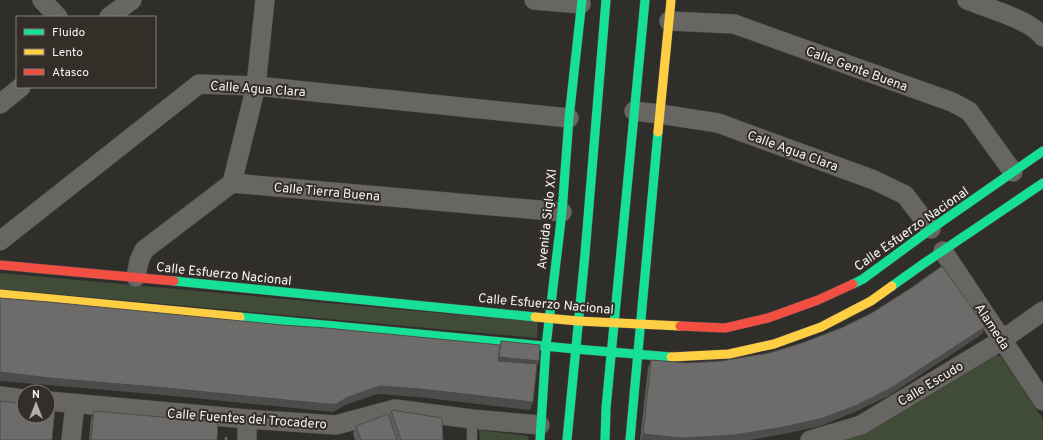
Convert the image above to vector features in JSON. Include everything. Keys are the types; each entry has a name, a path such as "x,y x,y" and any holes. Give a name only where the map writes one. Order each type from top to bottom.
{"main road":[{"path":"567,440 606,0"},
{"path":"605,440 606,408 646,0"},
{"path":"630,440 671,0"},
{"name":"Avenida Siglo XXI","path":"540,433 546,346 562,212 569,118 582,2"},
{"name":"Calle Esfuerzo Nacional","path":"0,265 578,321 724,328 768,318 818,300 863,279 931,229 1043,151"},
{"path":"0,294 575,349 677,357 729,354 774,344 821,327 871,301 1043,183"}],"street":[{"path":"42,0 57,16"},
{"path":"110,16 132,0"},
{"path":"136,277 139,261 144,250 232,183 256,86 265,0"},
{"path":"534,0 582,2"},
{"path":"967,0 1023,22 1040,32 1043,37"},
{"name":"Calle Gente Buena","path":"669,21 734,24 952,102 969,111 1013,172"},
{"name":"Calle Agua Clara","path":"0,241 199,84 256,86 569,118"},
{"path":"0,104 20,88"},
{"name":"Calle Agua Clara","path":"634,111 718,123 874,180 905,195 931,229"},
{"name":"Calle Tierra Buena","path":"232,183 562,212"},
{"name":"Alameda","path":"944,251 1043,401"},
{"name":"Calle Escudo","path":"810,440 861,425 1002,340 1043,311"},
{"path":"0,396 16,398"},
{"name":"Calle Fuentes del Trocadero","path":"56,403 247,419 339,433 395,409 472,419 540,433"},
{"path":"71,440 74,404"},
{"path":"247,419 247,440"}],"lane":[{"path":"472,419 472,440"}],"green space":[{"path":"0,273 538,322 537,338 0,289"},
{"path":"994,354 1001,357 1043,419 1043,440 837,440"},
{"path":"479,430 528,436 529,440 480,440"}],"building":[{"path":"942,266 985,327 891,388 857,405 823,418 784,427 734,435 681,438 643,434 651,360 688,363 722,361 769,353 799,344 841,328 870,314"},
{"path":"0,298 500,345 498,361 537,364 533,402 421,389 380,386 348,397 336,404 327,404 0,372"},
{"path":"501,341 540,345 539,361 499,357"},
{"path":"0,401 16,403 16,424 53,424 52,440 0,440"},
{"path":"391,410 442,418 443,440 401,440"},
{"path":"94,411 218,422 217,440 91,440"},
{"path":"388,414 397,440 361,440 356,426"}],"traffic: fast":[{"path":"540,440 546,346 562,212 569,118 582,0"},
{"path":"567,440 585,254 606,0"},
{"path":"605,440 606,408 645,0"},
{"path":"630,440 658,132"},
{"path":"853,284 863,279 931,229 1043,151"},
{"path":"892,286 1043,183"},
{"path":"174,281 535,317"},
{"path":"240,317 671,357"}],"traffic: slow":[{"path":"658,132 671,0"},
{"path":"671,357 729,354 774,344 821,327 871,301 892,286"},
{"path":"0,294 240,317"},
{"path":"535,317 578,321 680,326"}],"traffic: jam":[{"path":"0,265 174,281"},
{"path":"680,326 725,328 768,318 818,300 853,284"}]}
